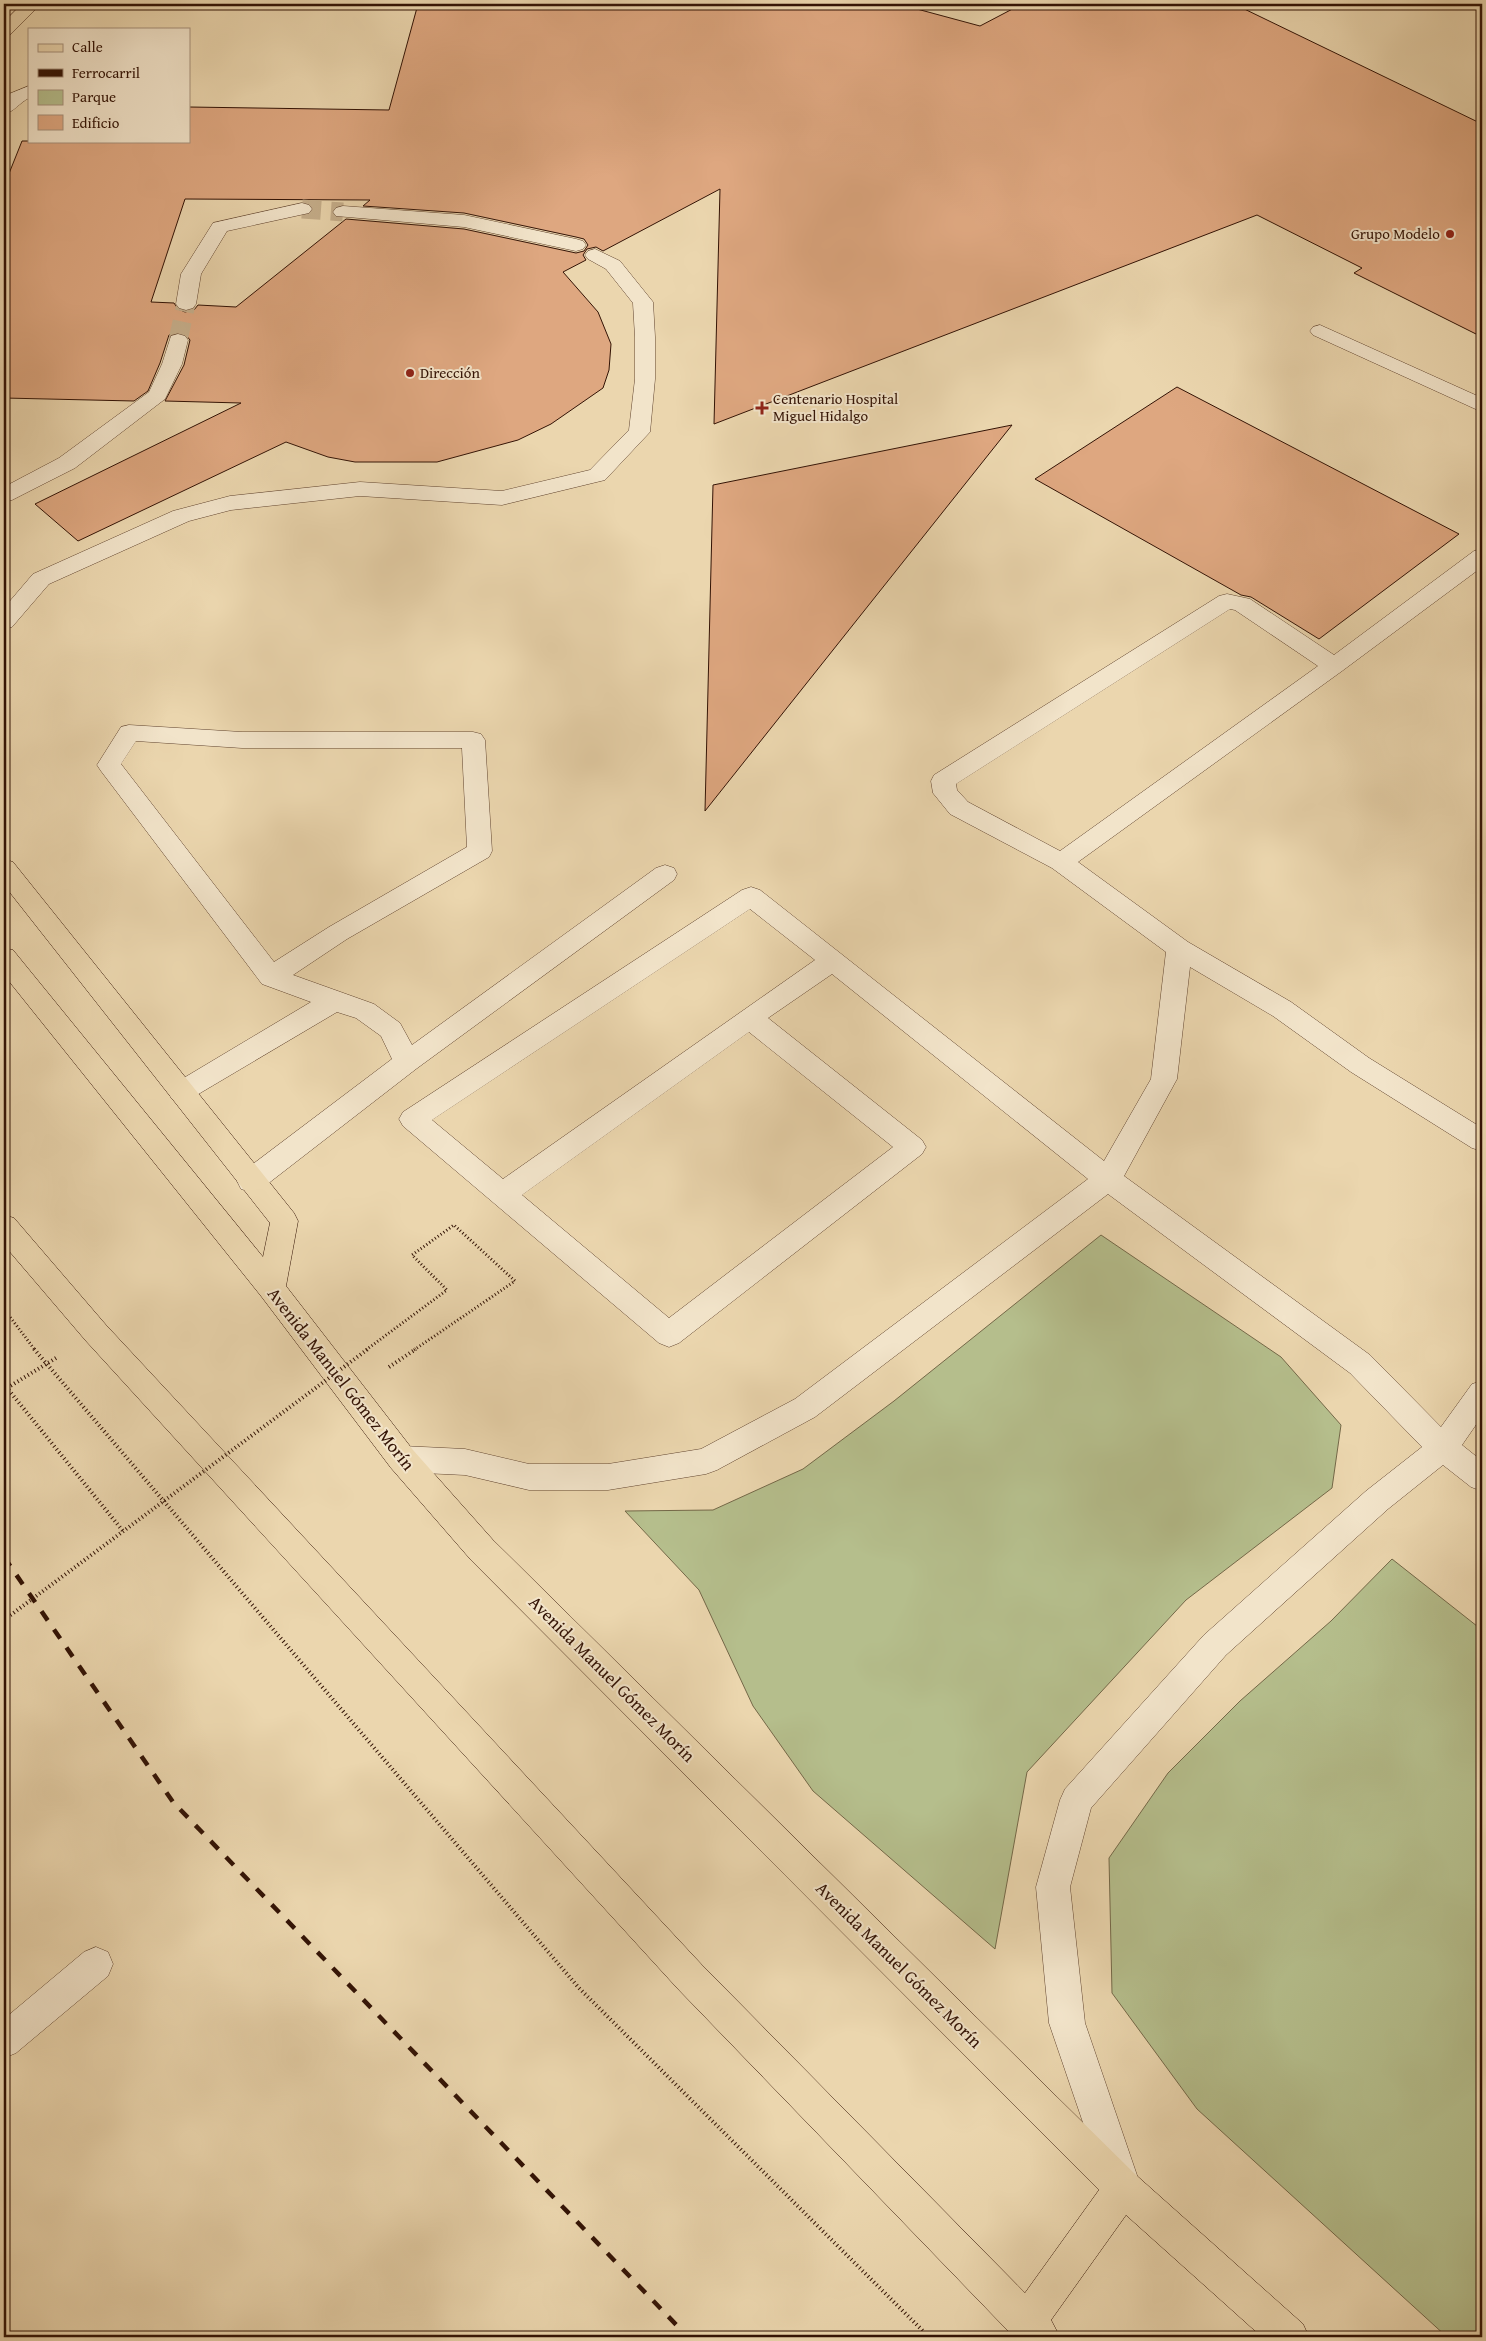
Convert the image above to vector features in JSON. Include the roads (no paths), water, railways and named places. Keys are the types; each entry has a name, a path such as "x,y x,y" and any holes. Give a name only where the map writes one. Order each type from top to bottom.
{"main road":[{"path":"4,31 32,4"},
{"path":"5,871 284,1222 272,1288"},
{"name":"Avenida Manuel Gómez Morín","path":"4,957 272,1288 402,1459 482,1550 1123,2188 1290,2337"},
{"path":"4,1226 96,1333 684,1970 1033,2330 1123,2188"}],"street":[{"path":"4,109 16,98 28,92"},
{"path":"186,304 191,274 220,227 302,209"},
{"path":"343,212 464,222 576,244"},
{"path":"5,619 41,579 181,516 230,503 360,489 502,498 597,474 639,432 645,379 645,337 643,302 613,265 595,255"},
{"path":"1320,331 1482,406"},
{"path":"4,496 67,463 158,395 172,364 178,340"},
{"path":"1061,862 1334,666 1482,556"},
{"path":"1334,666 1242,604 1227,601 942,781 945,794 959,808 1061,862 1179,949 1282,1009 1360,1065 1482,1141"},
{"path":"271,978 338,933 480,851 473,740 242,740 129,733 109,765 271,978 334,1002 365,1011 391,1030 407,1062"},
{"path":"251,1181 407,1062 665,874"},
{"path":"750,1018 912,1146 669,1335 413,1119 751,896 1108,1179 1360,1364 1443,1448 1482,1478"},
{"path":"402,1459 465,1462 529,1477 608,1478 706,1461 805,1408 1108,1179 1164,1079 1179,949"},
{"path":"503,1194 832,961"},
{"path":"181,1092 334,1002"},
{"path":"1123,2188 1067,2023 1053,1887 1077,1800 1215,1645 1377,1500 1443,1448 1482,1393"},
{"path":"4,2040 96,1964"}],"tunnel":[{"path":"302,209 343,212"},
{"path":"178,340 186,304"}],"railway":[{"path":"4,1557 173,1802 688,2337"}],"place":[{"name":"Grupo Modelo","path":"1450,234"},
{"name":"Dirección","path":"410,373"},
{"name":"Centenario Hospital Miguel Hidalgo","path":"762,408"}]}
